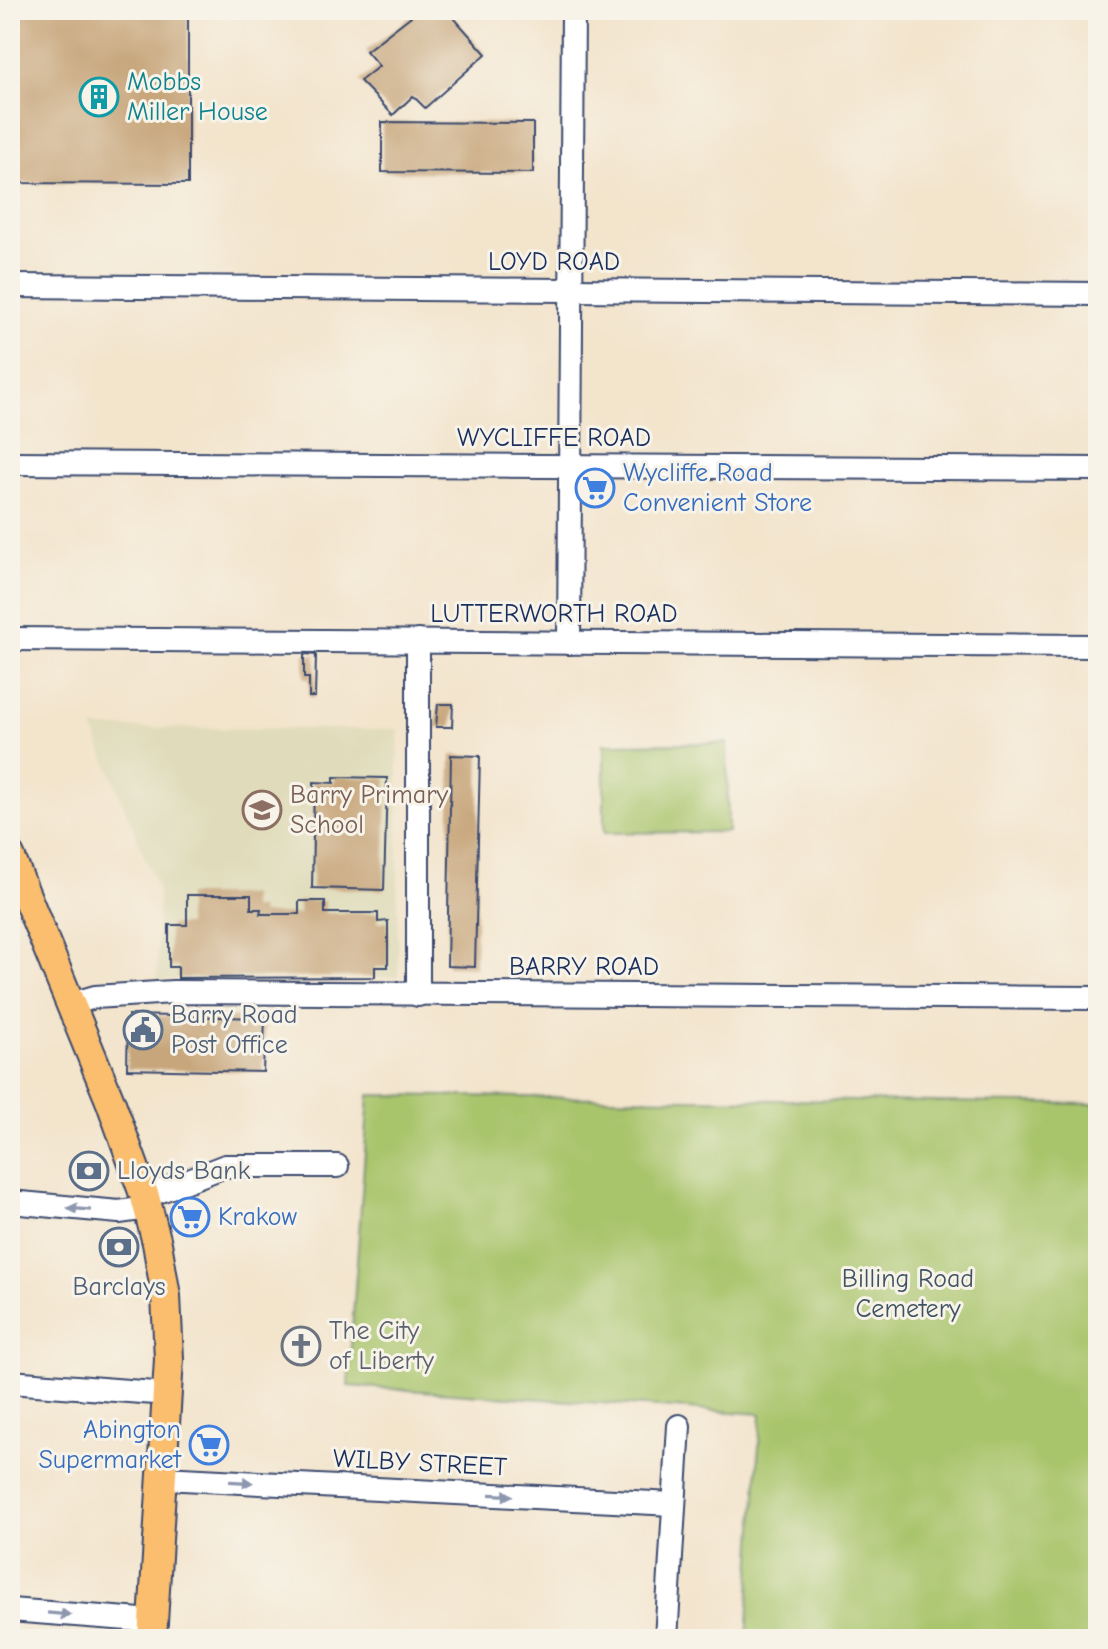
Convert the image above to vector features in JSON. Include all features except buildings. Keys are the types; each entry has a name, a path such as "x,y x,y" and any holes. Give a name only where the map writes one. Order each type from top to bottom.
{"main road":[{"path":"10,856 71,1004 146,1202 157,1243 166,1296 168,1394 153,1630"}],"street":[{"path":"569,643 573,10"},
{"name":"LOYD ROAD","path":"10,286 1098,294"},
{"name":"WYCLIFFE ROAD","path":"10,463 1098,469"},
{"name":"LUTTERWORTH ROAD","path":"10,639 1098,646"},
{"path":"418,641 418,995"},
{"name":"BARRY ROAD","path":"71,1004 95,997 173,992 1098,998"},
{"path":"10,1202 119,1212 225,1166 337,1166"},
{"path":"10,1382 168,1394"},
{"path":"666,1639 679,1426"},
{"name":"WILBY STREET","path":"163,1478 673,1504"},
{"path":"10,1610 153,1630"}],"shaded area":[{"name":"Barry Primary School","path":"93,728 398,729 398,977 157,980 158,890"}],"green space":[{"path":"727,743 728,832 604,833 604,744"},
{"name":"Billing Road Cemetery","path":"369,1095 1098,1104 1098,1639 747,1639 761,1414 348,1386"}],"place":[{"name":"Mobbs Miller House","path":"99,97"},
{"name":"Wycliffe Road Convenient Store","path":"595,488"},
{"name":"Barry Primary School","path":"262,810"},
{"name":"Barry Road Post Office","path":"143,1030"},
{"name":"Lloyds Bank","path":"89,1171"},
{"name":"Krakow","path":"190,1217"},
{"name":"Barclays","path":"119,1247"},
{"name":"The City of Liberty","path":"301,1346"},
{"name":"Abington Supermarket","path":"209,1445"}]}
